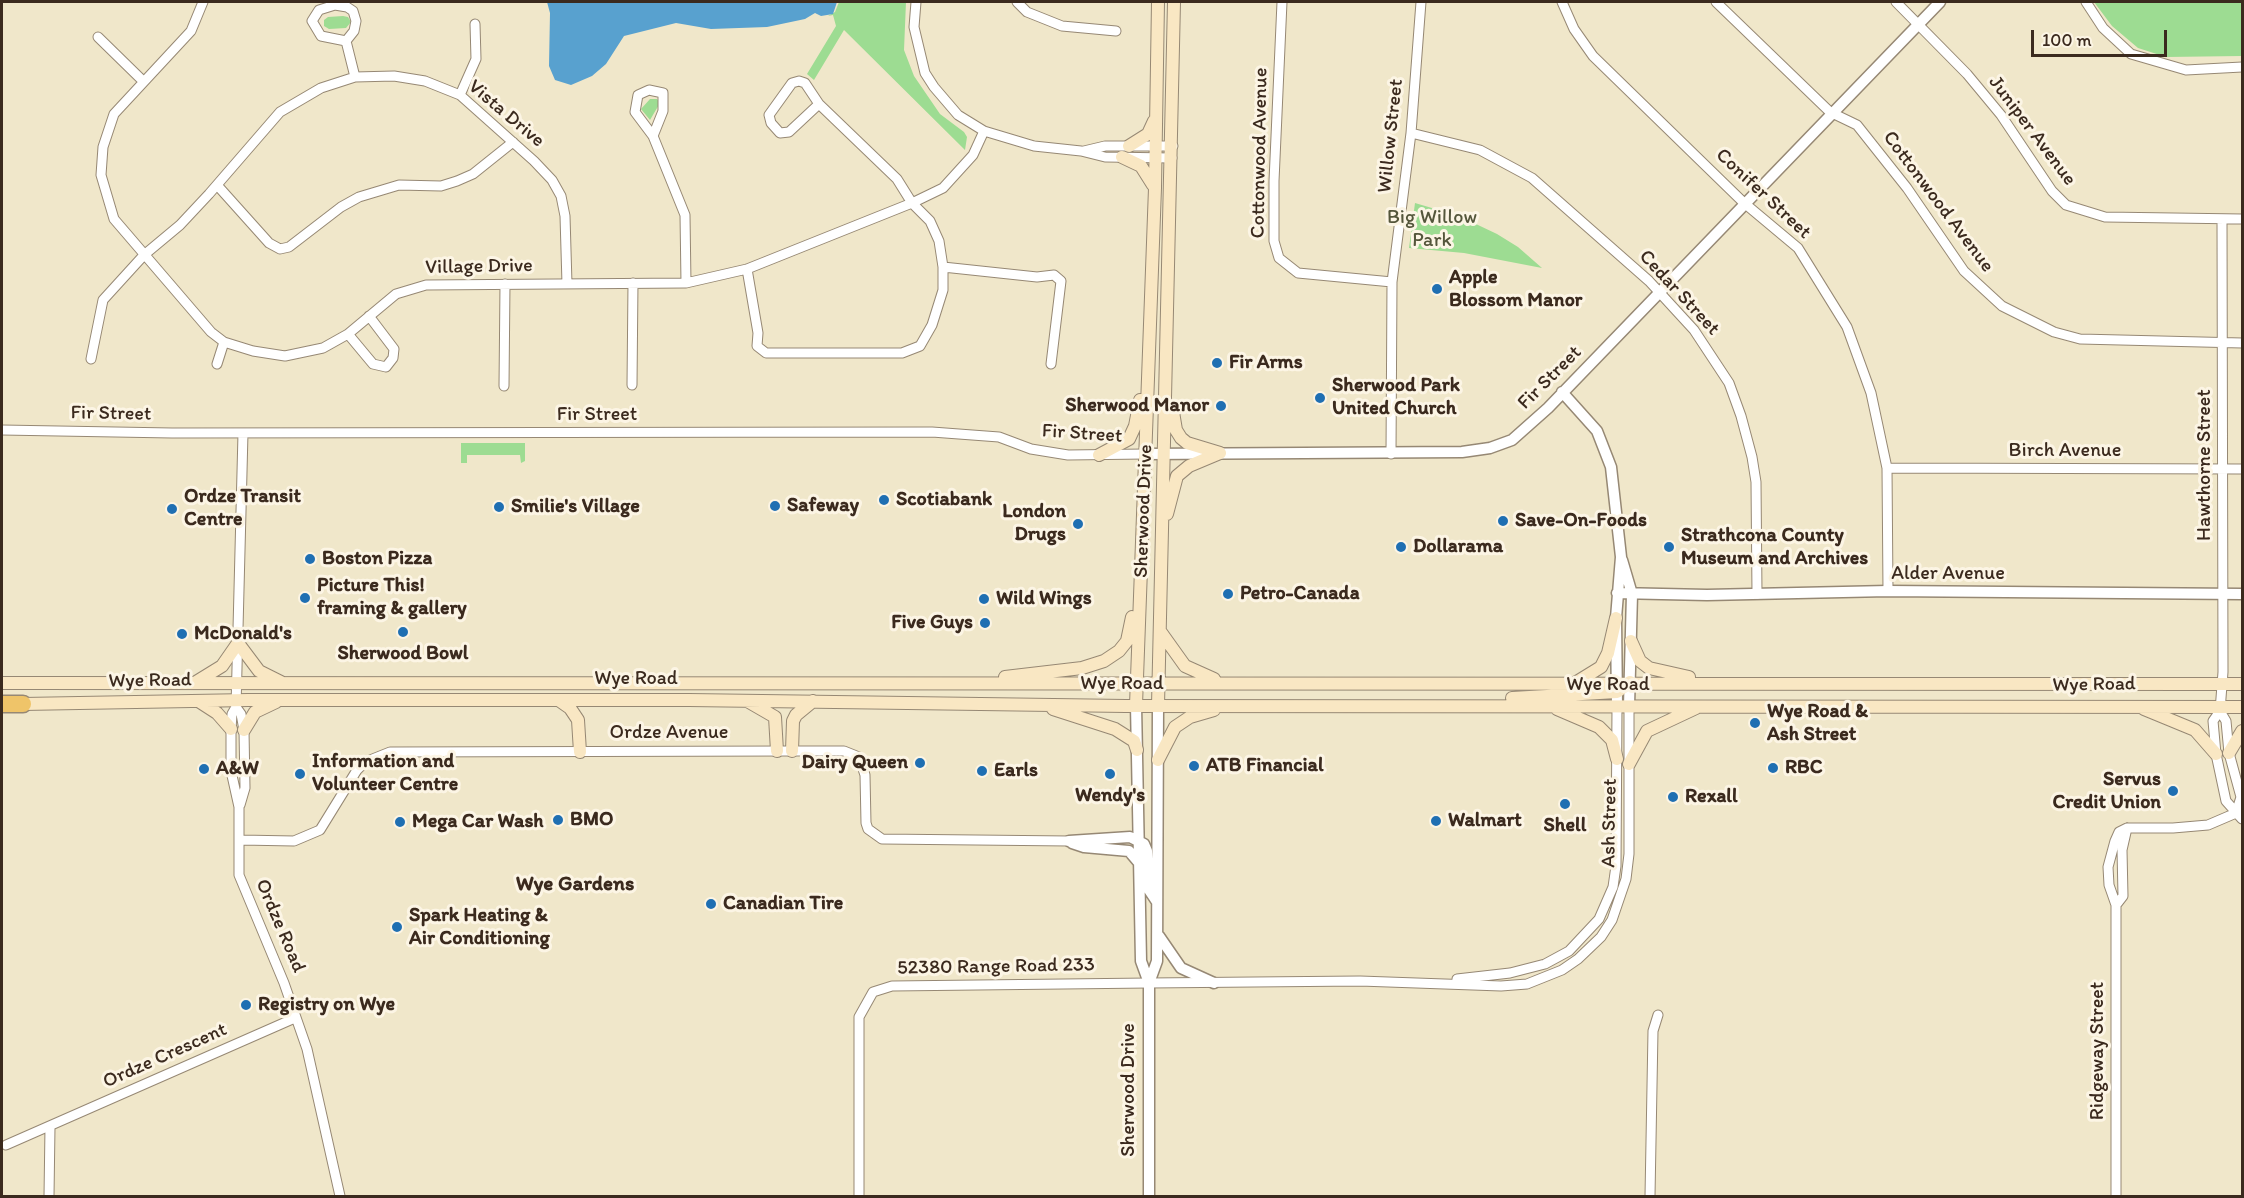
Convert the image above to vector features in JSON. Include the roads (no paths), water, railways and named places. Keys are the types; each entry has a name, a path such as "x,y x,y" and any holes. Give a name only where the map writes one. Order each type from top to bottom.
{"highway":[{"name":"Wye Road","path":"2,704 23,704"}],"main road":[{"name":"Sherwood Drive","path":"1136,705 1155,188 1158,2"},
{"name":"Sherwood Drive","path":"1158,705 1174,2"},
{"path":"1129,146 1148,134 1156,117"},
{"path":"1122,158 1141,166 1155,188"},
{"path":"1099,455 1122,445 1131,436 1148,351"},
{"path":"1167,377 1176,430 1181,438 1220,453"},
{"path":"1163,533 1177,476 1189,466 1220,453"},
{"path":"944,684 1083,668 1113,656 1130,635 1136,573 1143,545"},
{"path":"1573,684 1601,666 1608,653 1616,618"},
{"path":"1160,631 1185,666 1224,682"},
{"path":"1631,641 1640,661 1649,668 1717,683"},
{"path":"193,684 218,670 238,644 259,671 285,684"},
{"name":"Wye Road","path":"2,683 1137,684 1224,682 1621,686 1717,683 2242,684"},
{"path":"1474,706 1486,699 1621,686"},
{"path":"244,730 255,712 280,700"},
{"name":"Wye Road","path":"23,704 199,701 236,704 280,700 746,700 1037,705 2135,706 2220,709 2242,707"},
{"path":"560,700 570,708 578,720 580,752"},
{"path":"746,700 775,717 777,751"},
{"path":"199,701 217,713 231,729"},
{"path":"792,751 794,718 813,701"},
{"path":"1037,705 1107,725 1130,737 1137,750"},
{"path":"1158,760 1171,732 1182,721 1201,713 1234,705"},
{"path":"1547,706 1582,718 1599,727 1612,740 1623,761 1647,731 1702,705"},
{"path":"2135,706 2195,730 2216,754"},
{"path":"2229,753 2242,731"}],"street":[{"name":"Village Drive","path":"203,2 191,31 114,114 101,160 104,188 114,219 211,332 224,342 253,351 285,356 323,348 348,334 396,294 426,285 687,283 747,269 912,203 943,188 973,155 984,131"},
{"path":"916,2 914,27 925,73 958,115 984,131 1034,146 1081,151 1105,158 1172,152"},
{"path":"1017,2 1027,12 1062,26 1116,31"},
{"name":"Cottonwood Avenue","path":"1282,2 1274,181 1274,241 1279,258 1299,273 1392,282"},
{"name":"Willow Street","path":"1390,454 1392,282 1411,133 1422,2"},
{"name":"Conifer Street","path":"1562,2 1574,29 1593,56 1743,202 1798,248 1846,327 1871,393 1887,468 1888,591"},
{"name":"Cottonwood Avenue","path":"1716,2 1830,112 1857,125 1908,188 1964,272 1984,292 2024,320 2054,333 2080,339 2242,343"},
{"name":"Juniper Avenue","path":"1896,2 1967,74 2001,115 2052,191 2066,205 2105,217 2242,219"},
{"name":"Fir Street","path":"2,430 243,433 941,432 999,437 1053,453 1099,455 1390,454 1462,452 1490,448 1512,440 1562,392 1830,112 1940,2"},
{"path":"2086,2 2103,28 2131,54 2186,70 2242,67"},
{"path":"335,5 347,7 353,11 356,21 354,31 346,41 321,36 312,21 318,10 335,5"},
{"path":"460,95 476,59 475,24"},
{"path":"99,37 143,81"},
{"path":"346,41 355,77"},
{"name":"Vista Drive","path":"91,359 103,300 144,255 180,225 280,112 321,88 355,77 394,76 425,81 460,95 552,180 561,196 565,216 567,284"},
{"path":"747,269 758,333 757,346 766,353 902,353 920,346 932,326 943,290 943,267 939,241 930,221 912,203 897,179 819,104 805,83 792,82 769,115 771,123 780,133 789,132 819,104"},
{"path":"653,136 663,111 663,93 649,90 638,95 635,112 653,136 685,215 687,283"},
{"name":"Cedar Street","path":"1411,133 1480,150 1532,178 1660,292 1694,330 1729,383 1741,416 1756,482 1757,594"},
{"path":"217,185 268,243 280,249 290,247 341,207 359,196 399,185 441,186 458,181 473,174 513,142"},
{"path":"1081,151 1105,146 1129,146 1155,152"},
{"name":"Hawthorne Street","path":"2220,709 2223,594 2222,219"},
{"path":"943,267 1037,277 1054,275 1061,281 1052,364"},
{"path":"632,385 633,283"},
{"path":"504,386 505,284"},
{"path":"348,334 373,364 386,367 393,358 394,349 369,316"},
{"path":"217,364 224,342"},
{"name":"Ash Street","path":"1562,392 1597,431 1605,448 1615,492 1621,557 1632,594 1631,641 1621,686 1623,706"},
{"name":"Ordze Road","path":"243,433 237,683 231,729 231,771 239,807 241,840 239,875 284,983 307,1049 340,1197"},
{"name":"Birch Avenue","path":"1887,468 2242,469"},
{"name":"Ash Street","path":"1149,983 1431,982 1501,986 1527,984 1562,970 1578,959 1601,937 1612,920 1626,879 1629,854 1623,761 1623,706 1616,618 1621,557"},
{"name":"Alder Avenue","path":"1617,593 1757,594 1888,591 2242,594"},
{"name":"Ordze Road","path":"236,704 241,714 244,730 245,788 239,807"},
{"name":"Sherwood Drive","path":"1136,705 1141,961 1149,983 1149,1197"},
{"name":"Sherwood Drive","path":"1149,983 1157,961 1158,705"},
{"path":"2220,709 2226,721 2229,753 2241,797 2239,816"},
{"path":"2220,709 2213,721 2216,754 2226,801 2239,816"},
{"name":"Ordze Avenue","path":"241,840 294,841 320,830 357,770 365,762 390,752 844,751 859,757 865,775 866,823 868,830 882,839 1069,841"},
{"name":"Ash Street","path":"1431,982 1510,973 1545,964 1569,951 1599,920 1613,887 1623,761"},
{"name":"Ridgeway Street","path":"2116,1197 2116,905 2109,885 2108,867 2116,838 2119,832 2127,828 2208,825 2239,816"},
{"path":"1069,841 1130,837 1140,841 1146,846 1149,891 1157,903"},
{"path":"1069,841 1084,847 1129,851 1140,864"},
{"path":"1157,933 1169,954 1181,968 1214,983"},
{"name":"52380 Range Road 233","path":"859,1197 859,1017 873,992 892,986 1149,983"},
{"path":"1650,1197 1653,1032 1658,1015"},
{"name":"Ordze Crescent","path":"6,1144 50,1127 295,1018"},
{"path":"49,1197 50,1127"}],"water":[{"path":"547,2 837,2 833,14 821,16 815,13 805,19 767,27 711,29 676,23 624,36 606,64 592,76 571,85 555,80 549,66 550,13"}],"place":[{"name":"Apple Blossom Manor","path":"1437,289"},
{"name":"Fir Arms","path":"1217,363"},
{"name":"Sherwood Park United Church","path":"1320,398"},
{"name":"Sherwood Manor","path":"1221,406"},
{"name":"Scotiabank","path":"884,500"},
{"name":"Safeway","path":"775,506"},
{"name":"Smilie's Village","path":"499,507"},
{"name":"Ordze Transit Centre","path":"172,509"},
{"name":"Save-On-Foods","path":"1503,521"},
{"name":"London Drugs","path":"1078,524"},
{"name":"Dollarama","path":"1401,547"},
{"name":"Strathcona County Museum and Archives","path":"1669,547"},
{"name":"Boston Pizza","path":"310,559"},
{"name":"Petro-Canada","path":"1228,594"},
{"name":"Picture This! framing & gallery","path":"305,598"},
{"name":"Wild Wings","path":"984,599"},
{"name":"Five Guys","path":"985,623"},
{"name":"Sherwood Bowl","path":"403,632"},
{"name":"McDonald's","path":"182,634"},
{"name":"Wye Road & Ash Street","path":"1755,723"},
{"name":"Dairy Queen","path":"920,763"},
{"name":"ATB Financial","path":"1194,766"},
{"name":"RBC","path":"1773,768"},
{"name":"A&W","path":"204,769"},
{"name":"Earls","path":"982,771"},
{"name":"Information and Volunteer Centre","path":"300,774"},
{"name":"Wendy's","path":"1110,774"},
{"name":"Servus Credit Union","path":"2173,791"},
{"name":"Rexall","path":"1673,797"},
{"name":"Shell","path":"1565,804"},
{"name":"BMO","path":"558,820"},
{"name":"Walmart","path":"1436,821"},
{"name":"Mega Car Wash","path":"400,822"},
{"name":"Canadian Tire","path":"711,904"},
{"name":"Spark Heating & Air Conditioning","path":"397,927"},
{"name":"Registry on Wye","path":"246,1005"}],"district":[{"name":"Wye Gardens","path":"575,885"}],"park label":[{"name":"Big Willow Park","path":"1432,230"}]}
